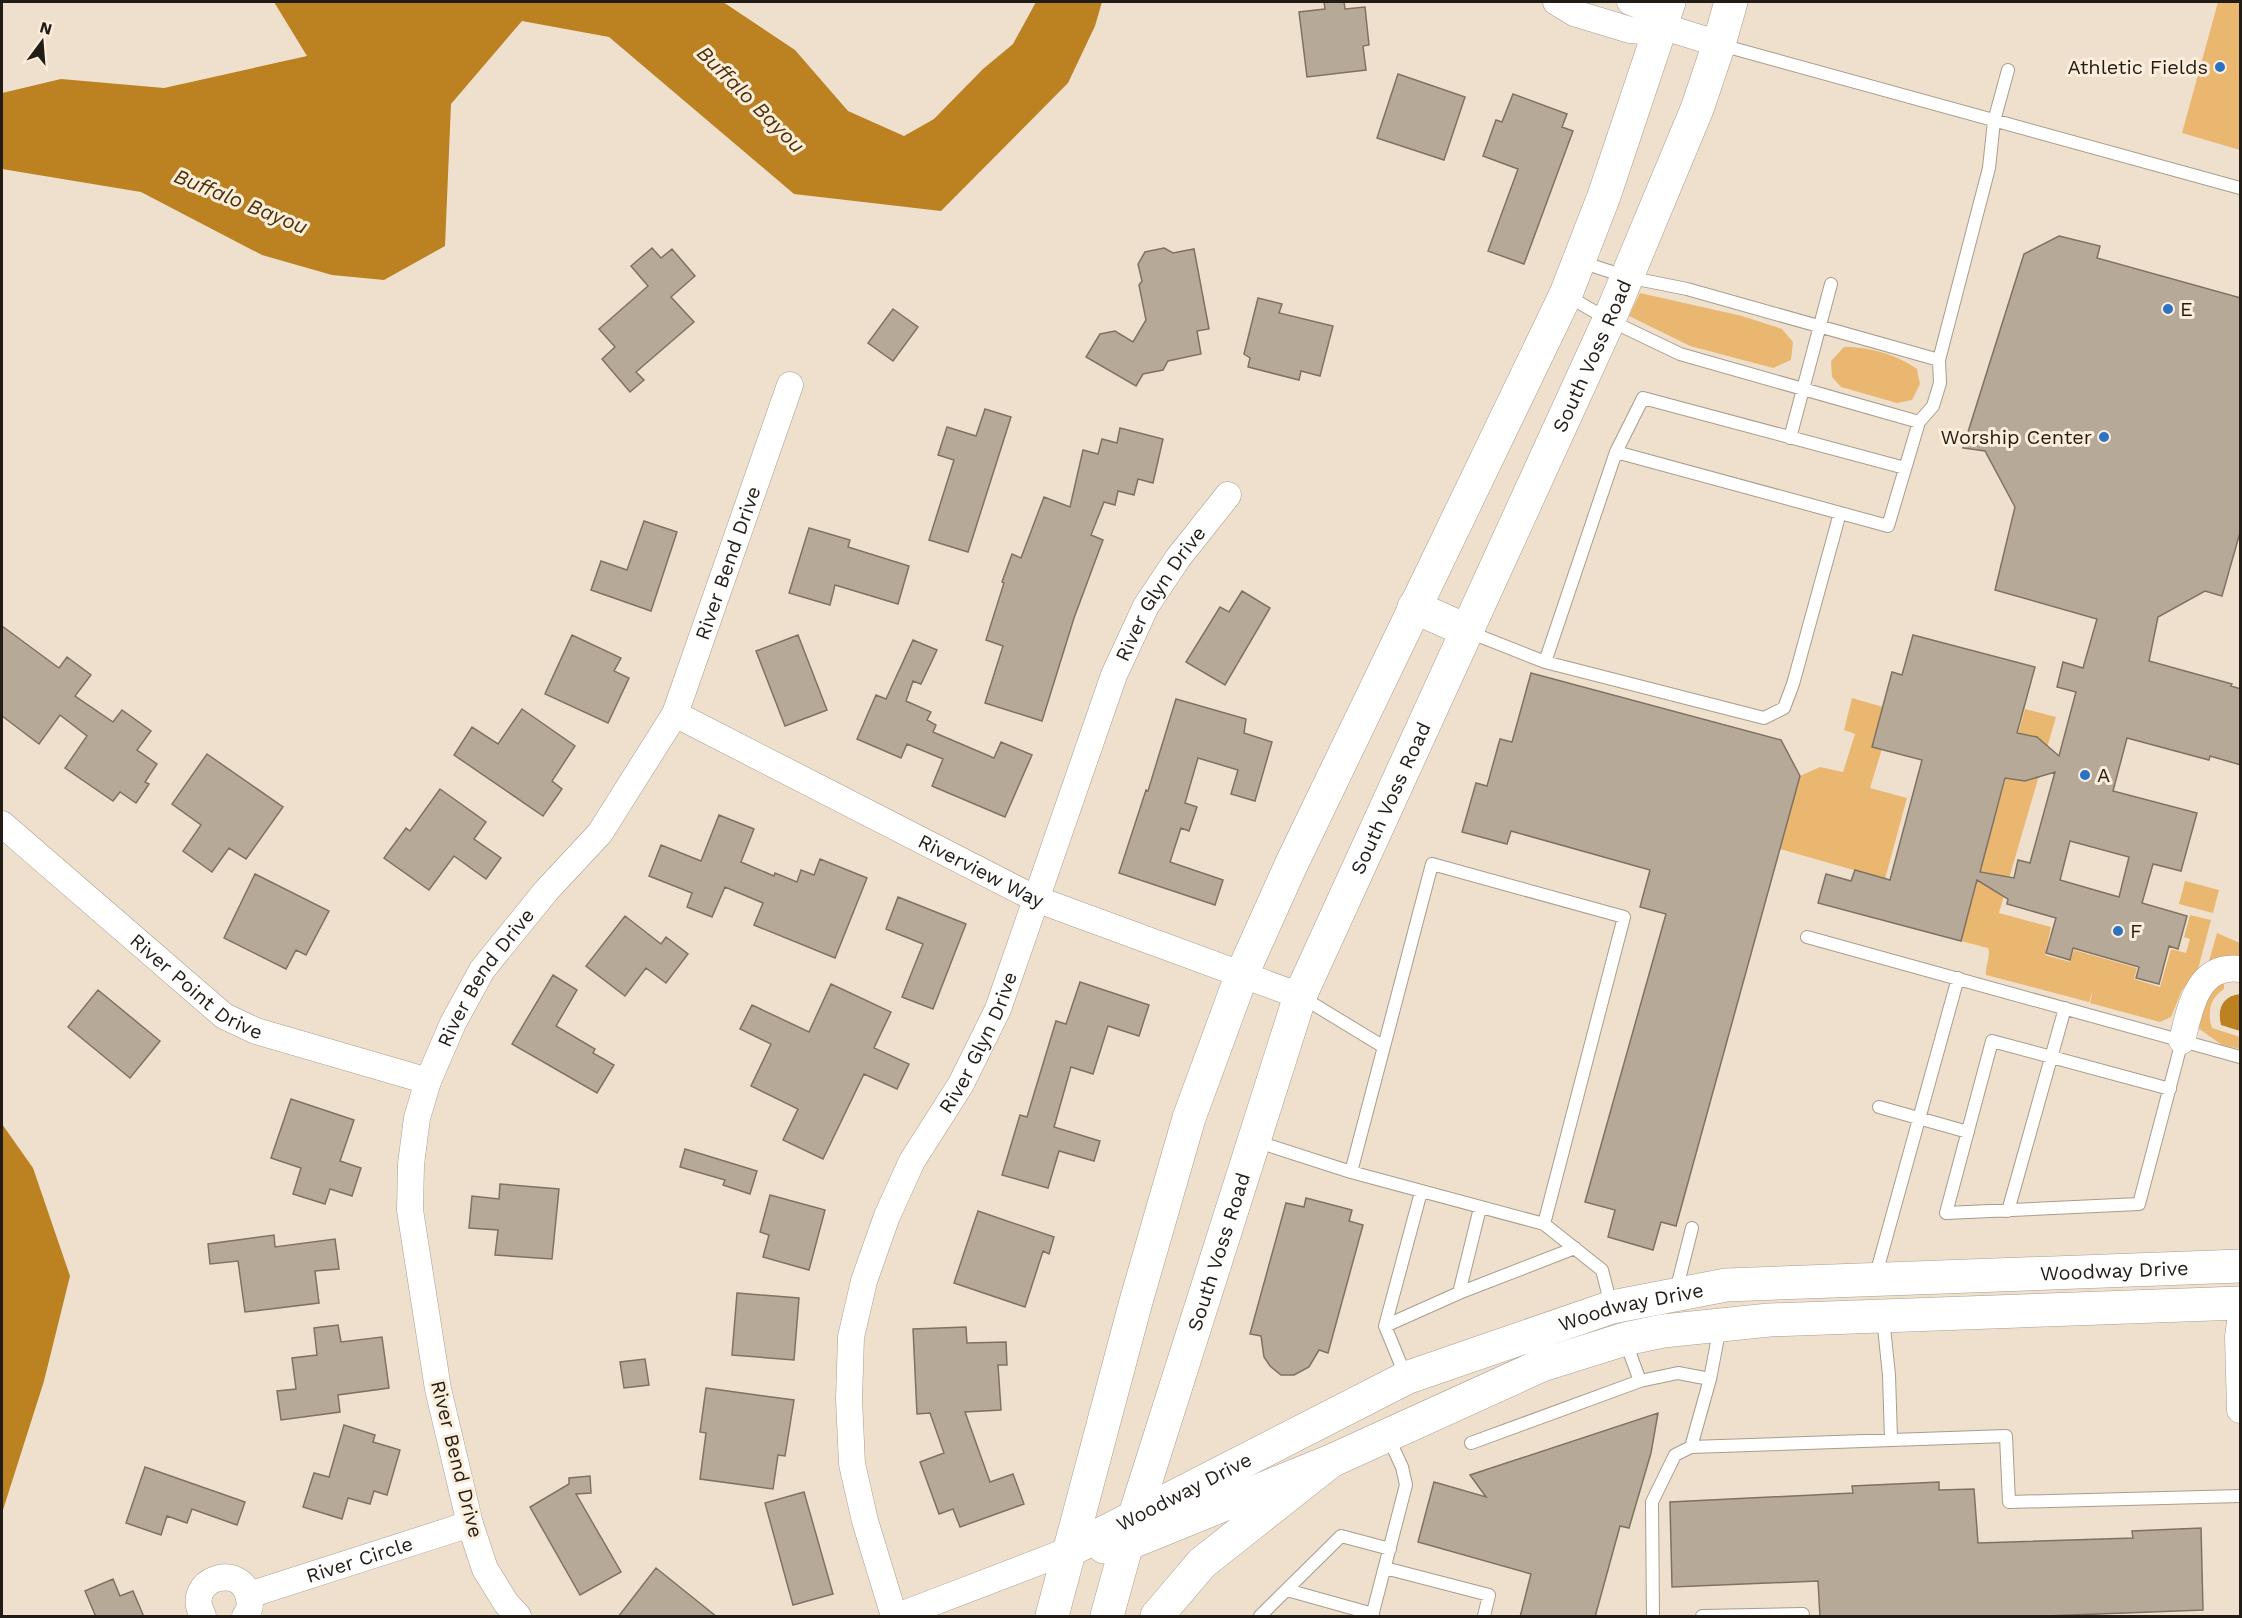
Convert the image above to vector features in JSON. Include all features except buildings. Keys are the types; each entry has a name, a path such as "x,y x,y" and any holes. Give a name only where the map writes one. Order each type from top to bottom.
{"main road":[{"name":"South Voss Road","path":"1107,1617 1131,1530 1300,996 1628,277 1697,109 1731,2"},
{"path":"1052,1617 1135,1305 1189,1118 1242,974 1414,606 1566,294 1604,196 1665,14"},
{"path":"1414,606 1468,631"},
{"name":"Woodway Drive","path":"1131,1530 1406,1378 1612,1307 1726,1285 2241,1266"},
{"path":"1875,1279 1883,1314"},
{"name":"Woodway Drive","path":"1070,1550 1331,1461 1542,1365 1624,1339 1663,1331 1768,1320 1883,1314 2241,1303"},
{"path":"1612,1307 1624,1339"},
{"path":"1157,1617 1202,1563 1331,1461"}],"street":[{"path":"1556,2 1574,13 1630,30 1643,31 1665,14"},
{"path":"1630,2 1665,14 1719,44"},
{"name":"River Bend Drive","path":"518,1617 506,1603 486,1569 470,1524 438,1389 410,1210 411,1164 416,1130 428,1081 453,1023 482,970 546,891 600,833 675,714 790,385"},
{"name":"River Glyn Drive","path":"896,1617 865,1521 852,1464 849,1399 851,1337 864,1281 888,1216 912,1161 961,1084 998,1009 1114,675 1146,606 1179,558 1228,495"},
{"name":"Riverview Way","path":"675,714 1036,899 1300,996"},
{"name":"River Point Drive","path":"2,824 224,1016 256,1031 428,1081"},
{"path":"2182,1041 2191,1002 2201,984 2215,972 2233,968 2241,969"},
{"path":"2241,1322 2238,1336 2241,1410"},
{"name":"River Circle","path":"203,1617 199,1597 207,1584 214,1579 223,1577 239,1581 247,1606 470,1524"},
{"name":"Woodway Drive","path":"896,1617 1070,1550"}],"lane":[{"path":"1719,44 2241,188"},
{"path":"1616,452 1888,526 1919,422 1933,406 1940,383 1939,360 1989,168 1994,121 2008,70"},
{"path":"1578,261 1628,277 1687,290 1939,360"},
{"path":"1790,438 1832,284"},
{"path":"1566,294 1609,320 1680,354 1919,422"},
{"path":"1545,663 1616,452 1643,398 1905,468"},
{"path":"1468,631 1545,663 1764,718 1784,708 1793,684 1840,513"},
{"path":"1351,1172 1432,864 1624,917 1544,1224"},
{"path":"1807,937 2241,1057"},
{"path":"1875,1279 1958,978"},
{"path":"1300,996 1384,1047"},
{"path":"2008,1210 2065,1008"},
{"path":"2170,1089 1992,1041 1946,1213 2139,1204 2170,1089 2182,1041"},
{"path":"1879,1107 1968,1132"},
{"path":"1254,1141 1420,1192 1544,1224 1602,1270 1612,1307"},
{"path":"1406,1378 1385,1326 1420,1192"},
{"path":"1459,1293 1480,1208"},
{"path":"1675,1295 1692,1228"},
{"path":"1385,1326 1459,1293 1575,1248"},
{"path":"1883,1314 1889,1375 1891,1439"},
{"path":"1691,1447 1710,1379 1721,1324"},
{"path":"1624,1339 1640,1381"},
{"path":"1471,1443 1640,1381 1678,1373 1710,1379"},
{"path":"1287,1590 1372,1616 1406,1485 1402,1467 1387,1434"},
{"path":"1653,1617 1652,1503 1675,1455 1691,1447 2006,1436 2008,1502 2241,1496"},
{"path":"1260,1617 1341,1536 1390,1549"},
{"path":"1385,1568 1490,1595 1484,1617"},
{"path":"1702,1617 1803,1614"}],"shaded area":[{"name":"Athletic Fields","path":"2218,2 2240,2 2240,150 2182,133"},
{"path":"1640,293 1742,316 1782,329 1793,342 1791,360 1773,368 1690,346 1629,316"},
{"path":"1844,347 1882,352 1917,369 1920,384 1912,400 1897,403 1841,387 1832,377 1831,361"},
{"path":"1852,698 1883,707 1872,746 1882,749 1870,788 1907,798 1885,879 1780,849 1800,776 1820,767 1843,772 1855,734 1844,730"},
{"path":"2025,709 2056,717 1999,913 2051,927 2045,955 2070,962 2074,950 2137,968 2134,979 2160,987 2171,949 2186,953 2190,939 2184,937 2190,915 2211,920 2197,973 2182,990 2171,1017 2160,1022 2090,1003 2093,990 2089,1002 1986,975 1988,948 1961,941"},
{"path":"2185,881 2219,890 2213,913 2179,904"},
{"path":"2217,933 2240,943 2240,959 2207,968"},
{"path":"2224,982 2224,989 2211,1006 2212,1028 2240,1037 2240,1049 2222,1045 2198,1028 2207,994"}],"water":[{"name":"Buffalo Bayou","path":"274,2 723,2 795,50 848,111 904,136 934,119 983,69 1013,44 1036,2 1102,2 1095,26 1068,83 941,211 794,194 609,37 522,21 451,104 445,246 384,280 332,275 262,255 141,192 2,169 2,93 61,79 164,88 307,56"},
{"path":"2240,994 2240,1031 2221,1025 2220,1013 2225,1000"},
{"path":"2,1124 33,1168 70,1276 44,1381 2,1513"}],"place":[{"name":"Athletic Fields","path":"2220,67"},
{"name":"E","path":"2168,309"},
{"name":"Worship Center","path":"2104,437"},
{"name":"A","path":"2085,775"},
{"name":"F","path":"2118,931"}]}
